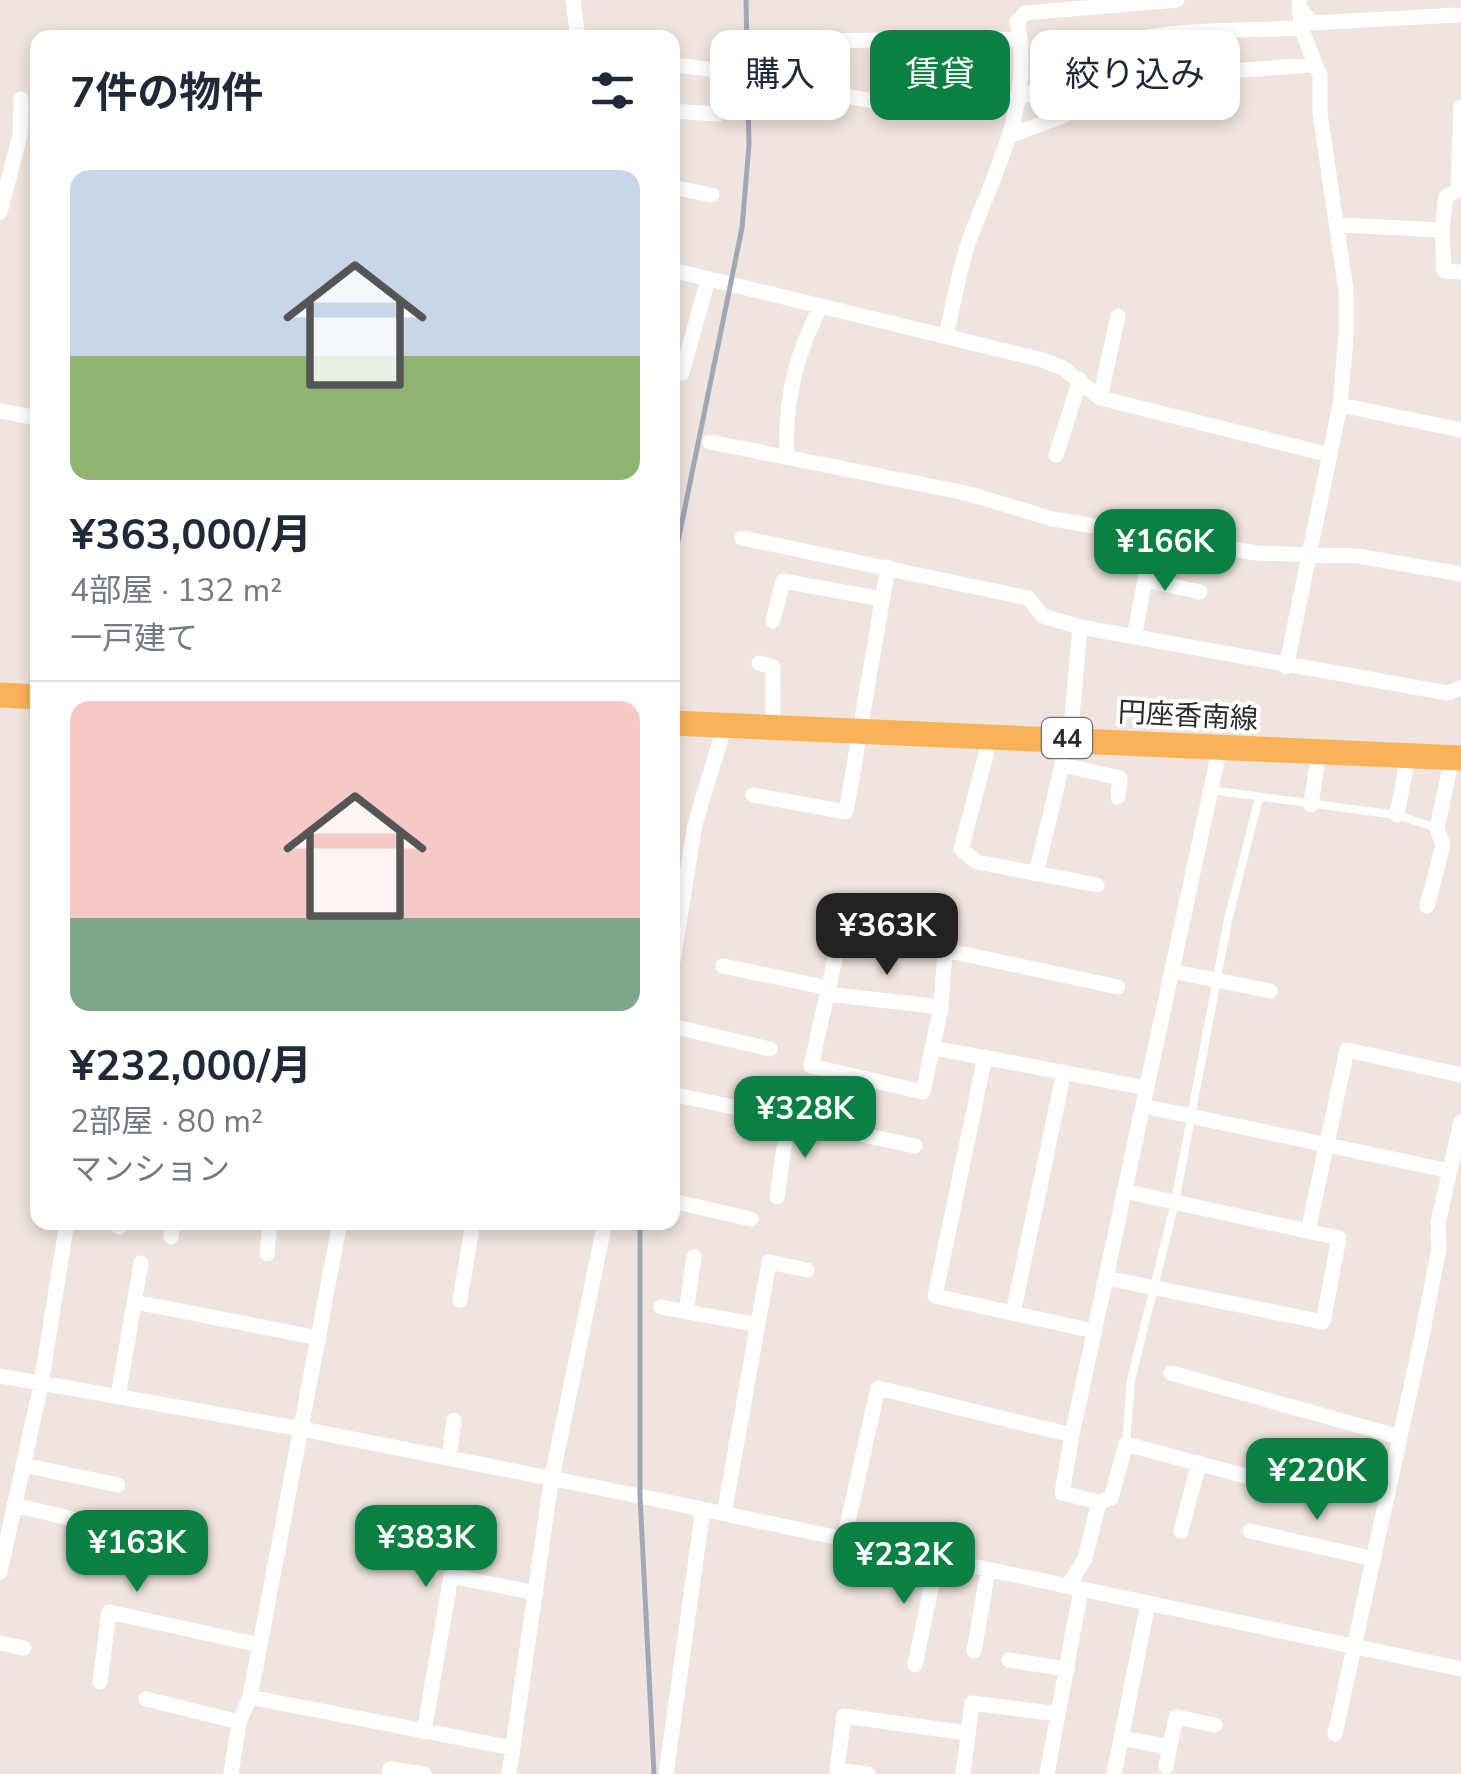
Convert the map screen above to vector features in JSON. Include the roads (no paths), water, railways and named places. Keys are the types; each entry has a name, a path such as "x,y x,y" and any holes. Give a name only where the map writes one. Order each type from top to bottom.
{"main road":[{"path":"0,695 30,697"},
{"name":"円座香南線","path":"680,723 1456,758"}],"street":[{"path":"573,0 577,30"},
{"path":"946,336 968,244 1011,135 1020,100 1017,22 1025,13 1177,0"},
{"path":"1299,5 1312,23 1457,15"},
{"path":"1286,667 1340,406 1346,290 1320,113 1320,76 1301,28 1299,5"},
{"path":"680,66 739,71 910,104 986,106 1020,100 1125,42 1301,28"},
{"path":"850,40 1020,39"},
{"path":"1011,135 1063,116 1129,78 1314,65"},
{"path":"0,212 20,135 21,99"},
{"path":"1461,106 1460,188 1446,197 1442,230 1444,271 1461,272"},
{"path":"680,112 710,113"},
{"path":"680,189 712,195"},
{"path":"1339,226 1442,230"},
{"path":"680,272 1043,360 1080,380 1100,398 1330,455"},
{"path":"682,373 708,279"},
{"path":"787,455 785,421 792,382 805,336 821,306"},
{"path":"1100,398 1118,316"},
{"path":"1056,456 1080,380"},
{"path":"1340,406 1461,430"},
{"path":"0,412 30,417"},
{"path":"710,442 966,493 1053,519 1256,553 1358,556 1461,574"},
{"path":"742,538 1028,598 1043,616 1080,627 1447,693 1461,688"},
{"path":"1134,637 1152,544"},
{"path":"752,794 846,812 856,732 888,566"},
{"path":"1145,580 1200,592"},
{"path":"773,620 783,581 882,599"},
{"path":"1036,874 1062,765 1080,627"},
{"path":"759,663 773,667 772,728"},
{"path":"680,917 695,824 725,725"},
{"path":"990,736 961,849 977,862 1097,885"},
{"path":"1220,747 1062,1493 1099,1502 1111,1498 1126,1444 1253,1478 1274,1467 1388,1494"},
{"path":"1311,805 1318,752"},
{"path":"1397,815 1408,756"},
{"path":"1427,906 1444,845 1436,828 1456,758"},
{"path":"1062,765 1120,778 1118,798"},
{"path":"860,900 948,923 945,950 941,1007 923,1092 811,1066 845,914 860,900"},
{"path":"945,950 1118,987"},
{"path":"723,966 828,991 941,1007"},
{"path":"1172,971 1270,990"},
{"path":"680,1028 770,1049"},
{"path":"934,1048 1146,1088"},
{"path":"1308,1231 1347,1050 1461,1075"},
{"path":"986,1057 935,1296 1094,1331"},
{"path":"1013,1313 1064,1072"},
{"path":"680,1096 916,1146"},
{"path":"1142,1106 1450,1171"},
{"path":"777,1197 788,1119"},
{"path":"1335,1734 1400,1437 1461,1122"},
{"path":"1106,1278 1323,1322 1339,1238 1124,1191"},
{"path":"680,1203 751,1219"},
{"path":"0,1572 41,1384 67,1230"},
{"path":"267,1254 269,1230"},
{"path":"231,1774 239,1722 250,1697 338,1230"},
{"path":"460,1300 473,1230"},
{"path":"509,1774 552,1482 603,1230"},
{"path":"686,1312 694,1256"},
{"path":"724,1514 769,1262 808,1270"},
{"path":"118,1396 142,1263"},
{"path":"135,1302 318,1338"},
{"path":"661,1307 758,1325"},
{"path":"1171,1373 1400,1437"},
{"path":"0,1376 302,1428 1461,1670"},
{"path":"844,1539 878,1388 1072,1435"},
{"path":"449,1458 454,1420"},
{"path":"1181,1531 1198,1463"},
{"path":"23,1465 118,1485"},
{"path":"1047,1774 1066,1668 1074,1588 1099,1502"},
{"path":"14,1504 103,1526"},
{"path":"666,1774 702,1509"},
{"path":"1250,1531 1374,1559"},
{"path":"914,1665 937,1559"},
{"path":"974,1651 988,1570"},
{"path":"424,1732 451,1576 536,1594"},
{"path":"1114,1774 1148,1604"},
{"path":"100,1682 109,1612 260,1644"},
{"path":"0,1643 24,1648"},
{"path":"1010,1660 1066,1668"},
{"path":"250,1697 512,1748"},
{"path":"146,1700 239,1722"},
{"path":"963,1774 972,1703 1058,1714"},
{"path":"868,1774 837,1770 844,1716 968,1732"},
{"path":"1166,1766 1176,1717 1215,1724"},
{"path":"1121,1738 1170,1747"},
{"path":"390,1774 390,1769 424,1774"}],"lane":[{"path":"1210,790 1397,815 1436,828"},
{"path":"1126,1444 1130,1380 1175,1202 1228,920 1259,798"}],"railway":[{"path":"680,532 742,228 749,145 746,0"},
{"path":"640,1230 640,1496 654,1774"}]}
